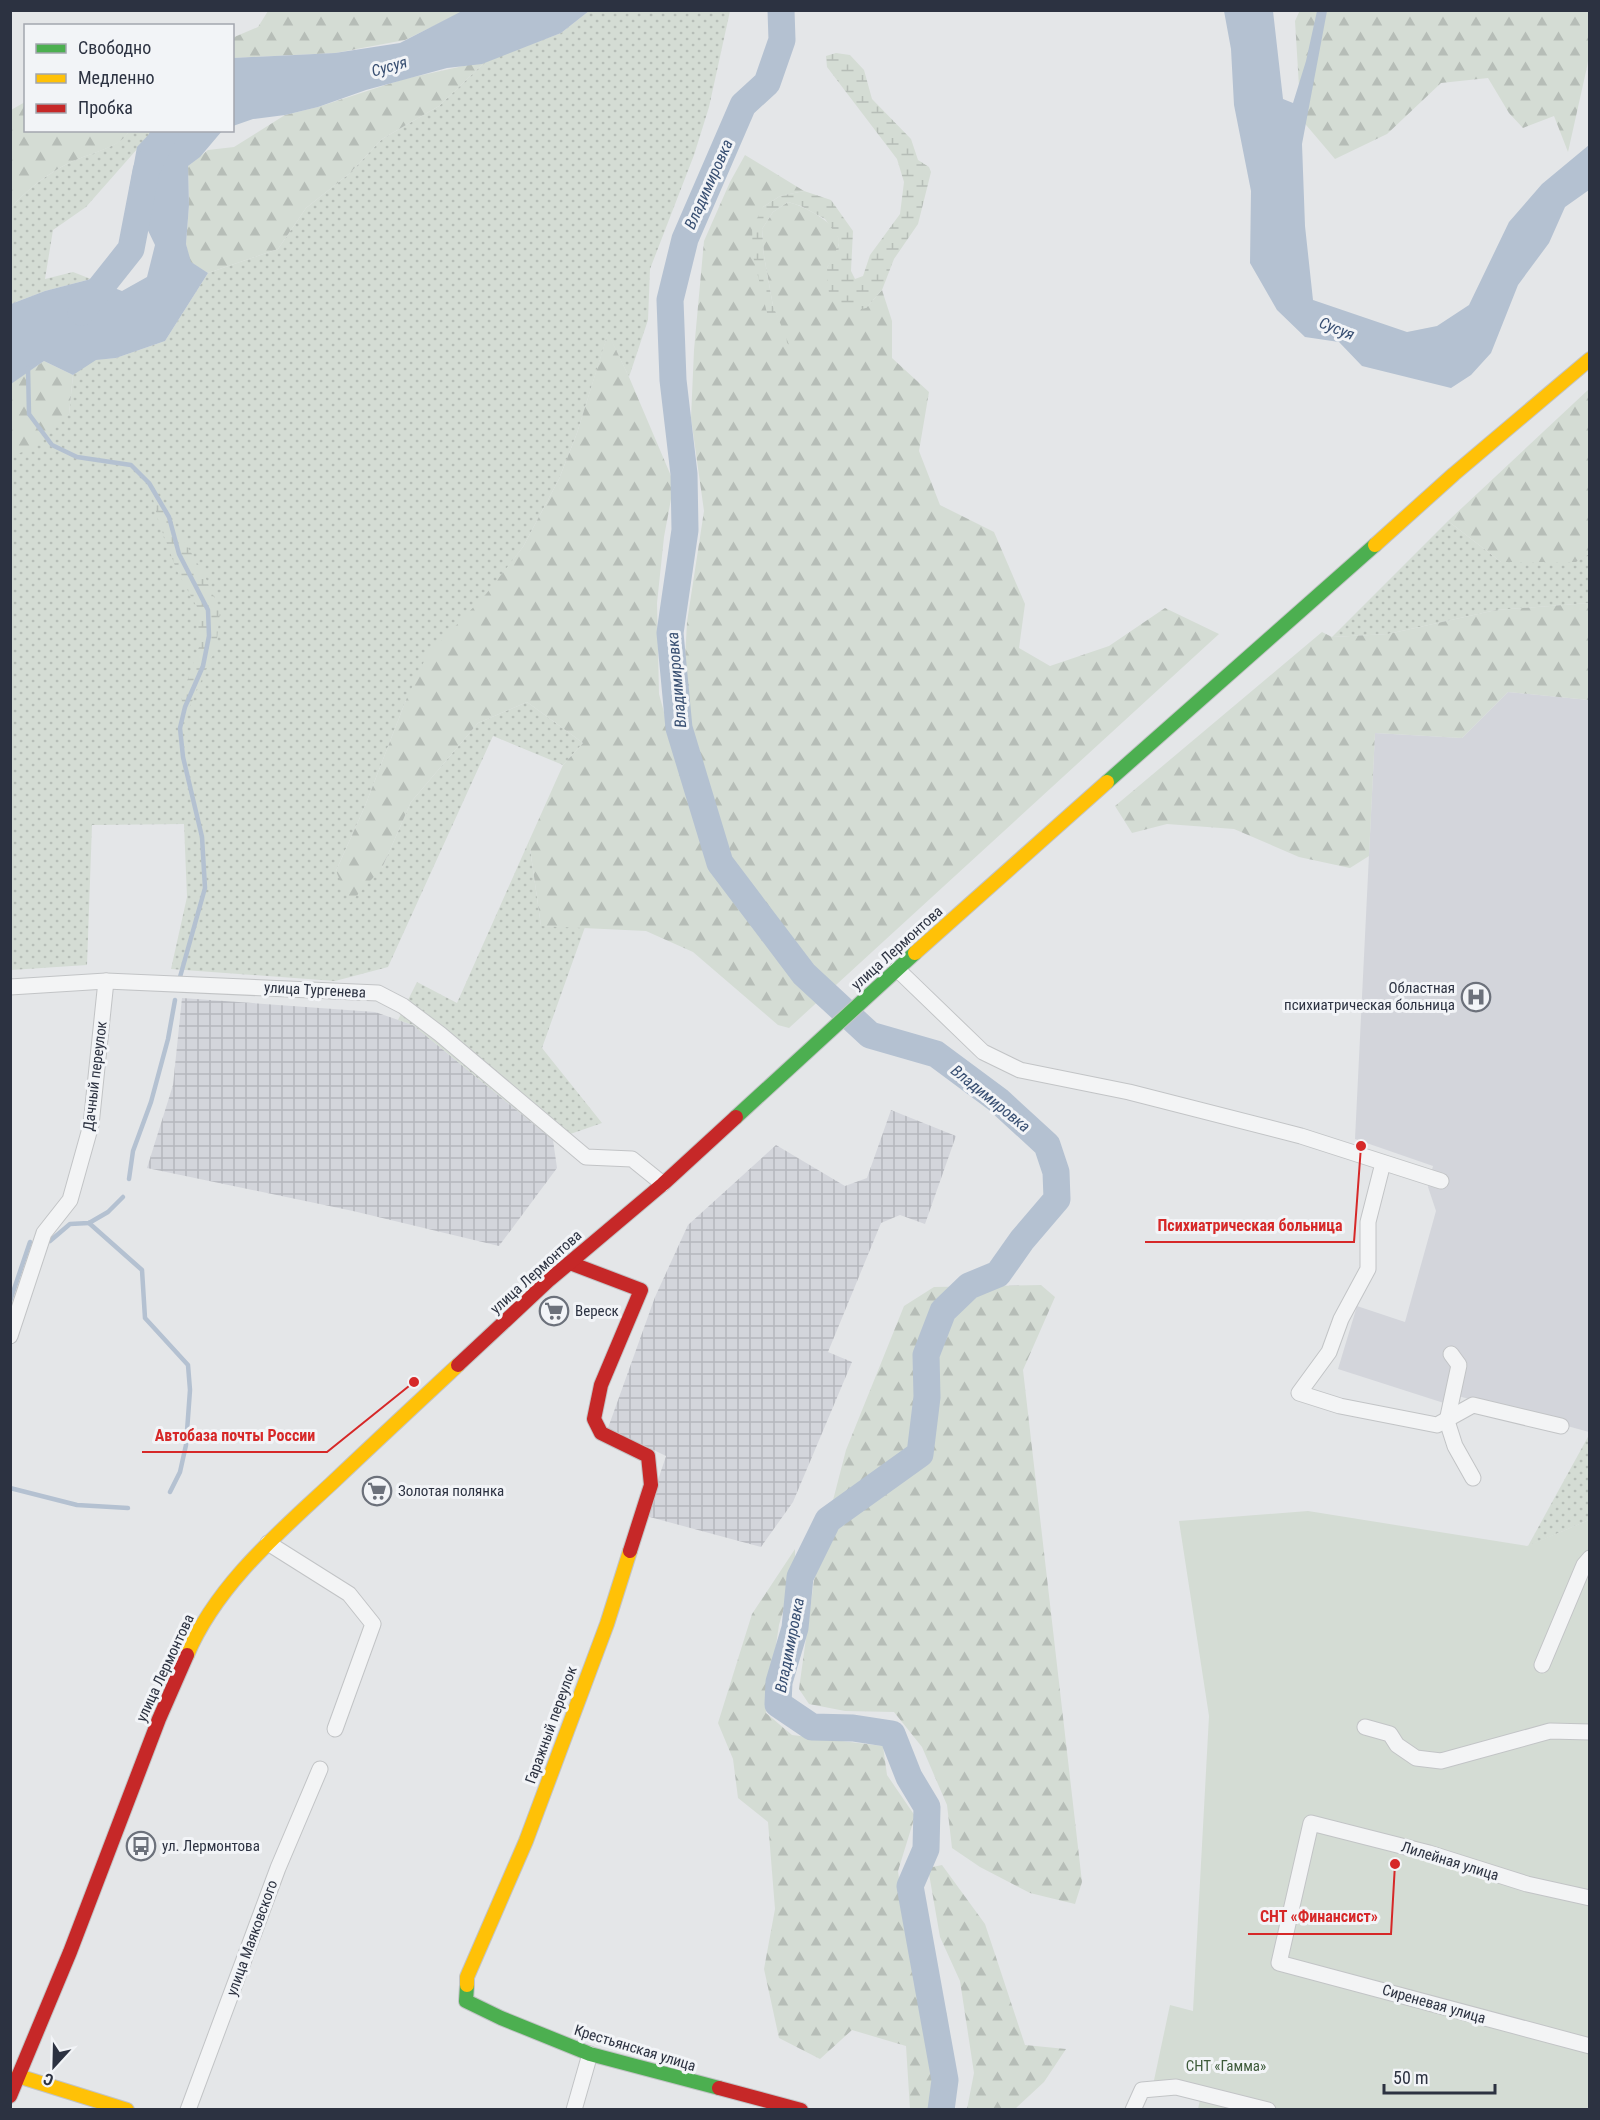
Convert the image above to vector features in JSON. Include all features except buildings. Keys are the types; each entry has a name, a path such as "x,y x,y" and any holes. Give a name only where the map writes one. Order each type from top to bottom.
{"main road":[{"name":"улица Лермонтова","path":"10,2096 70,1952 159,1719 189,1649 202,1623 231,1584 268,1543 540,1289 663,1184 897,969 1454,474 1590,359"},
{"name":"Гаражный переулок","path":"466,2001 467,1977 526,1841 607,1624 651,1485 648,1456 601,1433 594,1419 601,1385 641,1290 570,1263"},
{"name":"Крестьянская улица","path":"466,2001 501,2018 590,2054 801,2109"},
{"path":"18,2076 127,2109"}],"street":[{"path":"897,969 983,1052 1020,1070 1129,1092 1301,1137 1441,1182"},
{"name":"улица Тургенева","path":"10,987 106,981 378,993 403,1006 440,1034 586,1157 632,1159 663,1184"},
{"name":"Дачный переулок","path":"10,1336 44,1233 70,1200 91,1125 106,981"},
{"path":"1383,1163 1368,1222 1368,1269 1341,1319 1329,1352 1299,1393 1340,1406 1437,1425 1473,1405 1561,1426"},
{"path":"1451,1354 1459,1365 1447,1421 1455,1446 1473,1478"},
{"path":"268,1543 349,1594 373,1624 335,1729"},
{"path":"1542,1665 1584,1565 1590,1558"},
{"path":"1365,1727 1390,1734 1397,1745 1416,1758 1441,1761 1550,1731 1590,1732"},
{"name":"улица Маяковского","path":"188,2109 278,1868 320,1769"},
{"name":"Лилейная улица","path":"1279,1963 1311,1822 1429,1853 1527,1884 1590,1898"},
{"name":"Сиреневая улица","path":"1279,1963 1590,2046"},
{"path":"574,2109 590,2054"},
{"path":"1133,2109 1142,2090 1176,2087 1268,2109"}],"shaded area":[{"name":"Областная психиатрическая больница","path":"1508,692 1589,700 1589,1432 1451,1394 1447,1404 1338,1369 1357,1306 1405,1322 1436,1211 1428,1187 1433,1166 1355,1139 1375,733 1462,738"},
{"path":"182,998 375,1012 413,1025 553,1140 557,1168 499,1246 353,1211 147,1168 173,1085"},
{"path":"891,1110 956,1136 925,1224 900,1215 881,1223 828,1352 852,1362 793,1502 761,1547 646,1516 666,1456 608,1428 655,1297 688,1225 776,1145 845,1186 867,1178"}],"green space":[{"path":"1300,10 1589,11 1590,48 1568,152 1554,116 1523,128 1509,113 1488,78 1441,83 1387,134 1335,159 1301,119 1295,21"},
{"path":"268,11 464,11 405,40 335,53 234,58 234,37 258,27"},
{"path":"589,11 730,11 709,107 694,155 650,269 648,320 629,377 608,334 577,433 559,479 523,547 406,700 365,806 336,871 382,868 411,802 478,723 527,702 583,743 563,765 493,736 388,967 335,981 171,969 187,897 184,824 92,825 87,965 11,970 11,456 69,414 73,375 91,360 116,358 165,341 208,273 278,249 306,208 350,173 382,139 439,106 486,61 561,33"},
{"path":"836,53 850,55 864,70 872,99 911,139 918,160 929,167 931,172 918,224 894,259 882,290 866,308 849,312 838,308 829,294 827,268 839,245 838,237 825,219 788,202 773,212 762,229 764,256 773,306 790,347 767,313 753,256 752,228 763,207 780,196 804,191 831,200 853,231 851,271 855,279 863,276 870,255 900,214 904,182 897,159 827,67 826,56"},
{"path":"486,61 439,106 382,139 350,173 306,208 278,249 208,273 190,262 186,244 189,205 188,166 208,150 234,147 285,115 318,107 404,79"},
{"path":"24,103 24,132 128,132 119,142 53,172 30,189 11,208 11,110"},
{"path":"128,132 152,132 86,207 53,230 45,279 73,272 91,279 45,291 11,304 11,208 37,183 61,167 111,146"},
{"path":"745,155 804,191 780,196 763,207 753,256 788,344 773,306 764,256 762,229 773,212 788,202 820,216 833,228 839,245 827,268 866,308 882,290 892,321 892,358 929,392 919,451 940,505 994,532 1025,604 1019,648 1050,666 1109,646 1165,608 1219,634 789,1028 778,1025 693,952 646,931 541,926 529,841 563,765 583,743 527,702 478,723 411,802 382,868 350,903 336,871 426,657 486,594 523,547 559,479 577,433 608,333 674,483 664,537 657,603 659,694 679,767 687,622 704,511 691,418 694,350 704,241 730,182"},
{"path":"44,361 73,375 69,414 31,449 11,456 10,384"},
{"path":"1589,389 1589,554 1576,562 1501,562 1448,521"},
{"path":"149,483 204,574 220,611 216,648 180,728 182,696 199,647 198,609 177,571 159,523"},
{"path":"1448,521 1501,562 1575,562 1589,554 1589,603 1496,610 1388,634 1332,637"},
{"path":"1589,603 1589,700 1508,692 1462,738 1375,733 1369,856 1350,868 1299,857 1234,829 1167,824 1132,833 1115,806 1322,632 1332,637 1388,634 1496,610"},
{"path":"529,841 541,926 585,927 542,1048 602,1123 553,1140 413,1025 398,1020 417,982 457,1003"},
{"path":"1041,1285 1055,1297 1023,1370 1082,1882 1075,1904 1030,1893 980,1867 952,1848 947,1805 922,1747 894,1712 845,1711 809,1704 799,1689 816,1566 846,1450 904,1306 934,1287"},
{"path":"1589,1435 1589,1520 1528,1546"},
{"name":"СНТ «Гамма»","path":"1308,1511 1527,1546 1589,1520 1589,2109 1198,2109 1200,2100 1153,2085 1170,2005 1193,2011 1209,1716 1179,1521"},
{"path":"795,1549 795,1571 779,1625 766,1713 792,1735 883,1746 887,1775 915,1816 898,1871 905,1927 947,2014 950,2109 910,2109 906,2046 852,2030 820,2059 779,2038 764,1969 775,1909 768,1822 738,1798 733,1759 718,1723 752,1614"},
{"path":"942,1865 985,1924 1025,2045 1066,2049 1044,2082 1015,2109 967,2109 974,2073 960,1981 940,1937 928,1868"}],"water":[{"path":"464,10 589,11 561,33 482,64 447,68 366,90 318,107 285,115 253,119 234,126 234,58 335,53 400,43"},
{"path":"1224,11 1273,11 1283,99 1293,103 1306,61 1317,11 1327,11 1302,144 1305,226 1313,300 1407,332 1437,326 1469,305 1509,222 1542,184 1589,145 1589,190 1565,207 1549,243 1518,285 1491,353 1471,375 1451,388 1362,366 1339,342 1305,337 1277,310 1250,263 1251,191 1234,105 1231,49"},
{"path":"151,132 221,132 200,157 188,166 189,205 186,244 191,262 208,273 165,341 116,358 96,360 73,375 44,361 11,384 11,304 45,291 91,279 122,291 147,277 155,245 129,191 137,147"}],"waterway":[{"name":"Владимировка","path":"781,10 782,40 767,83 743,105 685,239 670,300 673,380 684,474 685,530 670,633 679,728 720,863 804,974 870,1035 936,1054 998,1100 1047,1145 1056,1172 1057,1199 1022,1240 998,1274 969,1286 943,1311 926,1355 927,1397 920,1454 828,1520 800,1577 795,1628 779,1682 778,1704 812,1727 853,1728 892,1734 909,1777 927,1807 926,1849 910,1886 945,2080 941,2110"},
{"name":"Сусуя","path":"81,312 131,249 146,171 165,132"},
{"path":"28,368 29,414 52,445 77,457 131,465 149,483 169,517 179,554 208,610 209,636 203,666 185,707 180,728 183,757 202,837 205,888 180,977"},
{"path":"129,1179 133,1151 151,1102 168,1039 175,1000"},
{"path":"50,1241 70,1224 89,1223 108,1212 123,1197"},
{"path":"89,1223 142,1270 145,1318 188,1365 190,1390 186,1445 180,1472 170,1492"},
{"path":"10,1301 30,1242"},
{"path":"10,1488 77,1505 128,1508"}],"traffic: fast":[{"path":"1107,782 1375,545"},
{"path":"736,1117 915,953"},
{"path":"467,1985 466,2001 501,2018 590,2054 719,2088"}],"traffic: slow":[{"path":"1375,545 1454,474 1590,359"},
{"path":"915,953 1107,782"},
{"path":"187,1655 214,1606 250,1562 458,1365"},
{"path":"467,1985 467,1977 526,1841 607,1624 630,1551"},
{"path":"18,2076 127,2110"}],"traffic: jam":[{"path":"458,1365 548,1281 663,1184 736,1117"},
{"path":"570,1263 641,1290 601,1385 594,1419 601,1433 648,1456 651,1485 630,1551"},
{"path":"10,2096 70,1952 159,1719 187,1655"},
{"path":"719,2088 801,2110"}],"place":[{"name":"Областная психиатрическая больница","path":"1476,997"},
{"name":"Психиатрическая больница","path":"1361,1146"},
{"name":"Вереск","path":"554,1311"},
{"name":"Автобаза почты России","path":"414,1382"},
{"name":"Золотая полянка","path":"377,1491"},
{"name":"ул. Лермонтова","path":"141,1846"},
{"name":"СНТ «Финансист»","path":"1395,1864"}]}
